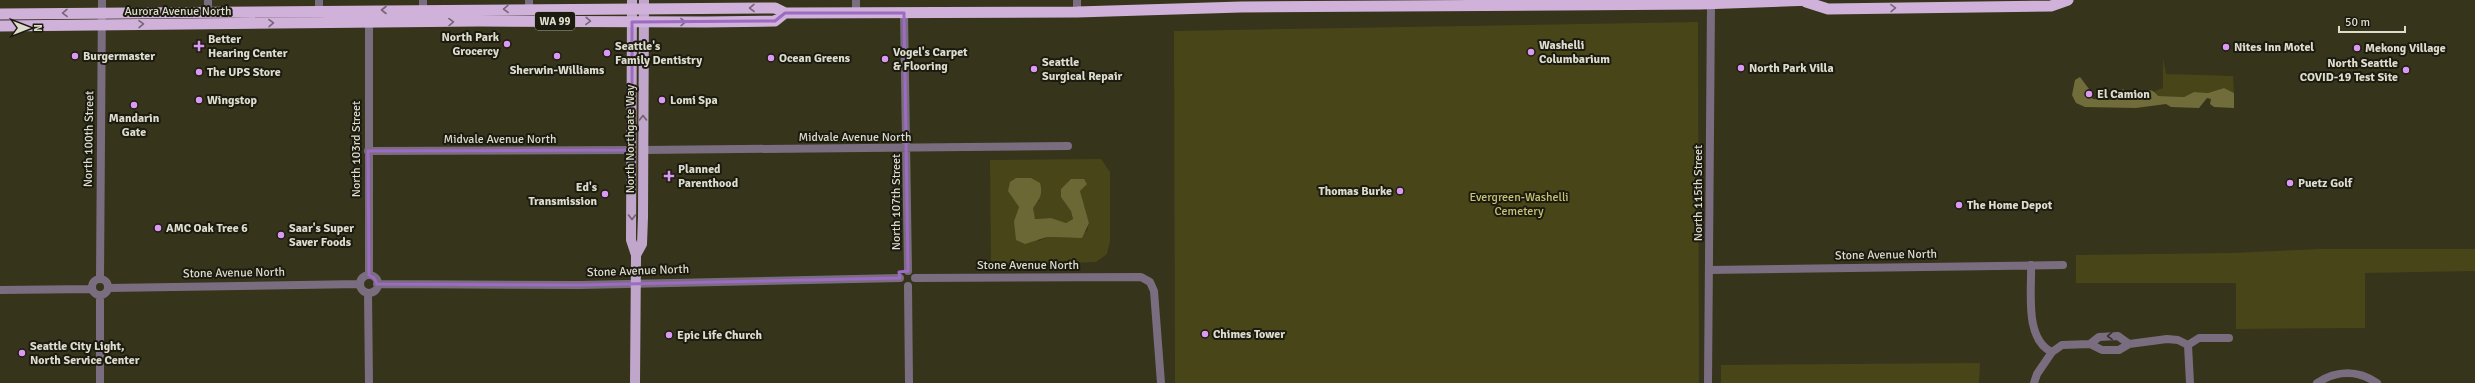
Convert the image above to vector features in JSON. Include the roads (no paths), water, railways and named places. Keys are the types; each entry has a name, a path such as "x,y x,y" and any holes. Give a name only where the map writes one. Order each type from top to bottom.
{"highway":[{"name":"Aurora Avenue North","path":"0,14 102,12 208,5 644,4 775,8 785,13 904,13 1077,12 1241,7 1711,4 1809,1 1828,9 2051,6 2068,0"},
{"name":"Aurora Avenue North","path":"0,26 368,22 775,21 785,13"}],"main road":[{"name":"North Northgate Way","path":"632,4 632,240 636,255 636,383"},
{"name":"North Northgate Way","path":"636,255 642,244 644,4"}],"street":[{"name":"North 100th Street","path":"100,279 102,0"},
{"path":"856,0 856,13"},
{"path":"1077,0 1077,12"},
{"name":"North 115th Street","path":"1708,383 1711,4"},
{"name":"North 107th Street","path":"904,13 908,149 908,271"},
{"name":"North 103rd Street","path":"368,22 369,275"},
{"name":"Midvale Avenue North","path":"643,150 908,149 1068,146"},
{"name":"Midvale Avenue North","path":"368,152 632,150"},
{"path":"2031,264 2034,333 2041,346 2052,352"},
{"name":"Stone Avenue North","path":"1709,270 2031,264 2063,265"},
{"path":"908,271 913,273 915,278 912,284 908,286 903,284 900,278 904,272 908,271"},
{"path":"369,275 374,278 377,284 375,290 368,293 363,290 360,284 363,277 369,275"},
{"name":"Stone Avenue North","path":"915,278 1141,277 1150,282 1154,291 1161,383"},
{"name":"Stone Avenue North","path":"377,284 636,284 900,278"},
{"path":"92,289 94,282 100,279 106,282 108,288 105,293 100,295"},
{"name":"Stone Avenue North","path":"108,288 360,284"},
{"path":"908,286 909,383"},
{"path":"0,290 92,289 100,295"},
{"path":"368,293 369,383"},
{"path":"100,295 100,383"},
{"path":"2090,344 2099,337 2118,336 2130,344"},
{"path":"2188,345 2199,338 2229,338"},
{"path":"2034,383 2037,374 2052,352 2062,345 2090,344 2102,350 2113,350 2122,349 2130,344 2173,339 2188,345"},
{"path":"2188,345 2190,383"},
{"path":"2317,383 2335,374 2349,373 2360,375 2377,383"}],"place":[{"name":"North Park Grocercy","path":"507,44"},
{"name":"Better Hearing Center","path":"199,46"},
{"name":"Nites Inn Motel","path":"2226,47"},
{"name":"Mekong Village","path":"2357,48"},
{"name":"Washelli Columbarium","path":"1531,52"},
{"name":"Seattle's Family Dentistry","path":"607,53"},
{"name":"Burgermaster","path":"75,56"},
{"name":"Sherwin-Williams","path":"557,56"},
{"name":"Ocean Greens","path":"771,58"},
{"name":"Vogel's Carpet & Flooring","path":"885,59"},
{"name":"North Park Villa","path":"1741,68"},
{"name":"Seattle Surgical Repair","path":"1034,69"},
{"name":"North Seattle COVID-19 Test Site","path":"2406,70"},
{"name":"The UPS Store","path":"199,72"},
{"name":"El Camion","path":"2089,94"},
{"name":"Wingstop","path":"199,100"},
{"name":"Lomi Spa","path":"662,100"},
{"name":"Mandarin Gate","path":"134,105"},
{"name":"Planned Parenthood","path":"669,176"},
{"name":"Puetz Golf","path":"2290,183"},
{"name":"Thomas Burke","path":"1400,191"},
{"name":"Ed's Transmission","path":"605,194"},
{"name":"The Home Depot","path":"1959,205"},
{"name":"AMC Oak Tree 6","path":"158,228"},
{"name":"Saar's Super Saver Foods","path":"281,235"},
{"name":"Chimes Tower","path":"1205,334"},
{"name":"Epic Life Church","path":"669,335"},
{"name":"Seattle City Light, North Service Center","path":"22,353"}],"park label":[{"name":"Evergreen-Washelli Cemetery","path":"1519,204"}]}
